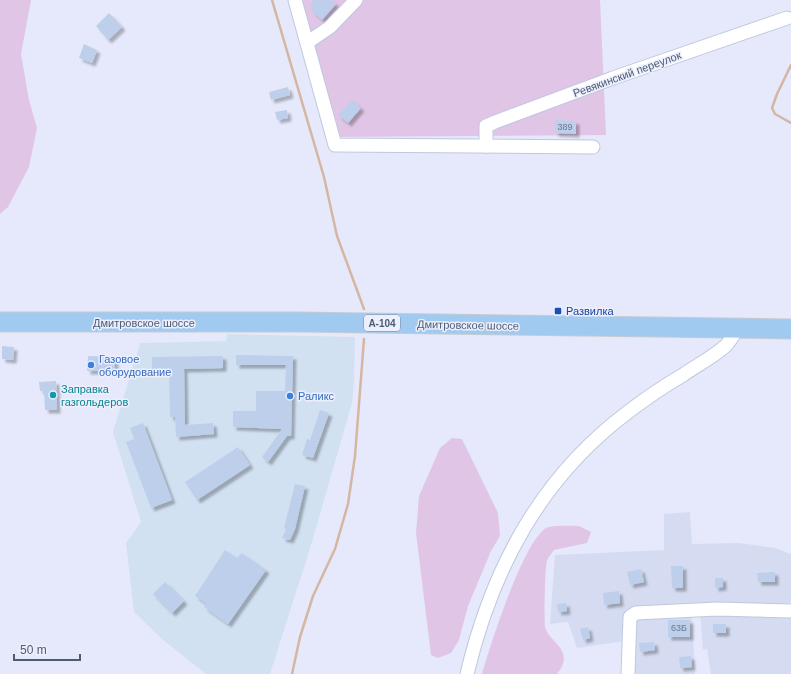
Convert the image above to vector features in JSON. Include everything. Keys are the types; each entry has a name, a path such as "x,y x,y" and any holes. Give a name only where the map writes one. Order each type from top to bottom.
{"highway":[{"name":"Дмитровское шоссе","path":"0,322 298,322 791,329"}],"street":[{"path":"295,0 308,42 335,145 593,147"},
{"path":"308,42 330,27 356,0"},
{"name":"Ревякинский переулок","path":"486,146 486,126 495,122 613,78 787,18"},
{"path":"467,674 474,643 493,589 515,542 537,506 562,472 592,442 627,412 725,348 737,329"},
{"path":"628,674 630,617 636,613 717,609 791,611"}],"shaded area":[{"path":"0,0 31,0 21,54 29,100 37,128 29,167 8,207 0,214"},
{"path":"291,0 600,0 606,135 334,137"},
{"path":"227,334 355,337 352,403 312,542 270,674 206,674 163,640 134,612 126,543 141,522 113,432 140,343 226,341"},
{"path":"452,438 462,439 498,513 500,536 491,551 468,606 459,640 451,653 438,658 431,655 416,533 419,496 440,448"},
{"path":"690,512 692,544 739,543 775,548 791,554 791,603 691,605 627,610 625,641 577,648 568,622 550,624 555,555 664,550 664,514"},
{"path":"579,526 591,532 587,543 554,550 548,558 546,565 545,626 547,632 563,652 564,658 557,674 482,674 508,596 527,553 537,537 549,527"},
{"path":"700,613 791,615 791,674 711,674 707,649 703,650"},
{"path":"692,615 695,674 632,674 637,619"}],"building":[{"path":"314,0 331,0 336,4 322,20 312,11 314,8 310,5"},
{"path":"109,13 122,27 108,40 96,26"},
{"path":"84,44 97,50 92,63 79,58"},
{"path":"288,87 290,95 271,100 269,92"},
{"path":"352,100 361,108 348,123 338,115"},
{"path":"287,110 288,118 277,120 275,112"},
{"path":"555,120 576,121 576,134 555,133"},
{"path":"2,346 14,347 13,360 2,359"},
{"path":"236,355 293,356 291,436 287,436 268,462 262,457 282,429 233,427 233,411 256,411 256,391 285,391 286,365 236,365"},
{"path":"88,356 115,357 115,371 87,371"},
{"path":"223,356 223,368 184,369 185,425 213,423 214,434 176,437 175,417 170,417 169,370 152,370 152,357"},
{"name":"Заправка газгольдеров","path":"56,381 57,410 45,410 44,391 40,391 39,382"},
{"path":"320,410 329,413 313,458 302,455 307,439 310,440"},
{"path":"143,423 172,500 151,508 126,442 134,439 130,428"},
{"path":"238,447 250,465 197,500 185,482"},
{"path":"295,484 305,486 295,529 290,540 282,538 286,529 284,528"},
{"path":"225,550 237,558 242,553 266,570 228,624 204,607 207,604 195,596"},
{"path":"671,566 683,566 683,588 672,588"},
{"path":"641,569 644,582 630,585 627,572"},
{"path":"775,572 775,582 758,582 757,573"},
{"path":"715,578 723,578 723,587 715,588"},
{"path":"165,582 184,601 172,613 153,594"},
{"path":"619,591 620,603 604,605 603,593"},
{"path":"566,603 567,611 558,612 557,604"},
{"path":"668,620 690,620 690,637 668,637"},
{"path":"713,624 726,624 726,633 713,633"},
{"path":"588,627 590,638 583,640 580,629"},
{"path":"654,642 655,650 640,652 639,643"},
{"path":"691,656 692,667 680,668 679,657"}],"waterway":[{"path":"272,0 324,177 337,236 364,309"},
{"path":"791,65 772,108 775,114 791,123"},
{"path":"292,674 300,637 313,596 335,549 348,504 355,456 364,339"}],"place":[{"name":"Развилка","path":"558,311"},
{"name":"Газовое оборудование","path":"91,365"},
{"name":"Заправка газгольдеров","path":"53,395"},
{"name":"Раликс","path":"290,396"}]}
